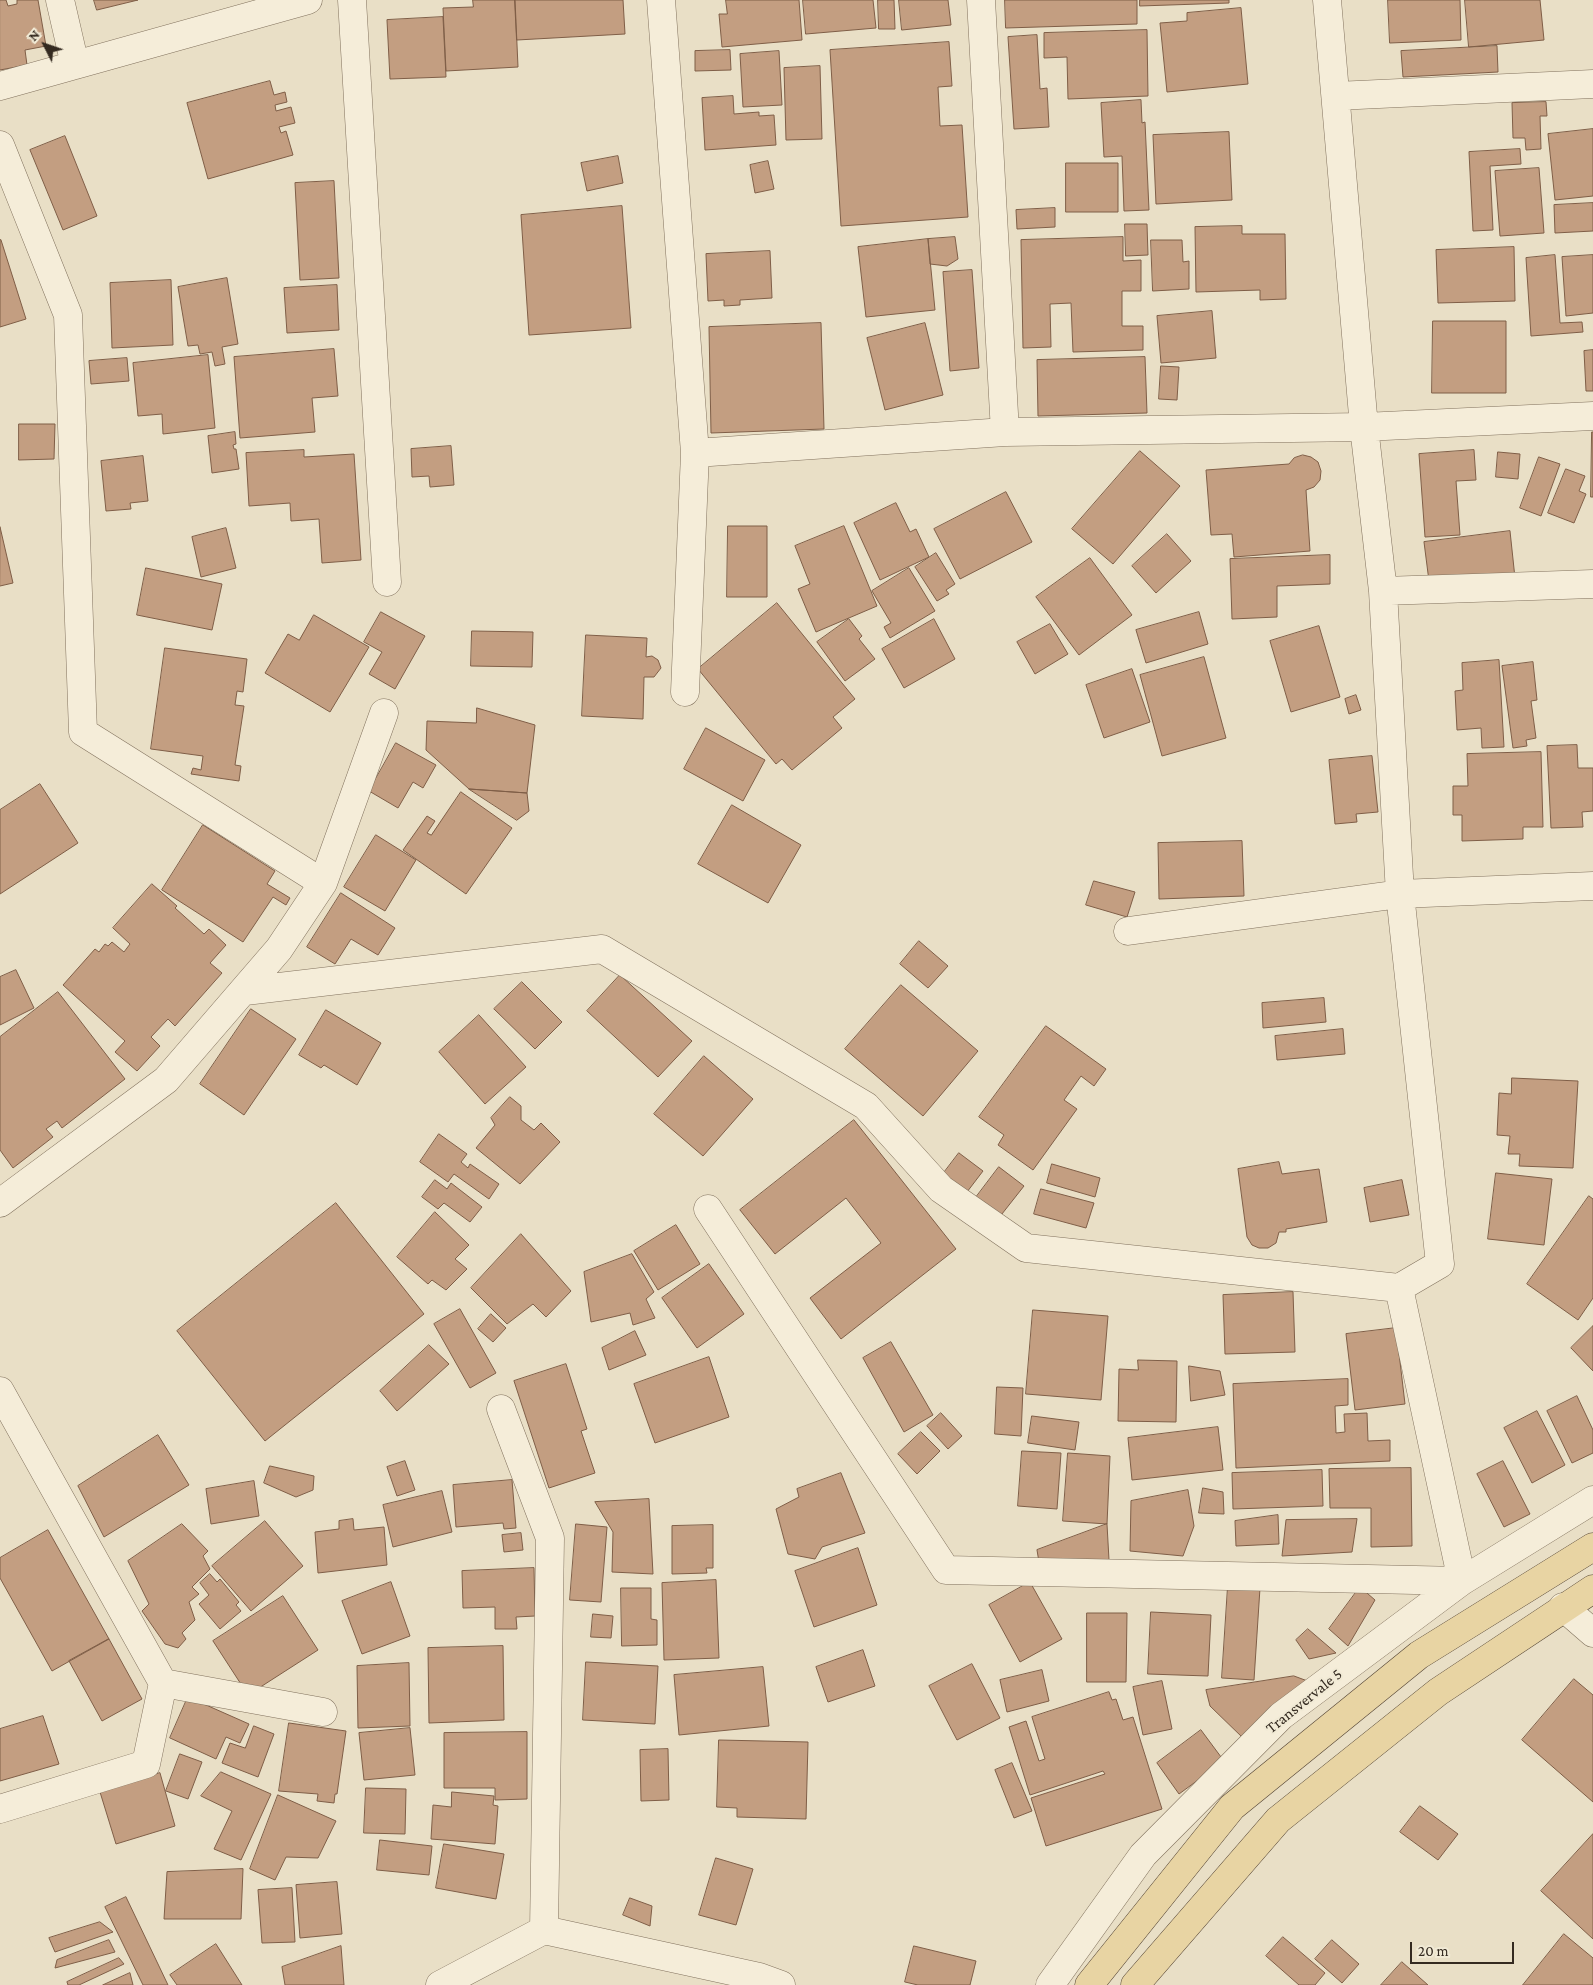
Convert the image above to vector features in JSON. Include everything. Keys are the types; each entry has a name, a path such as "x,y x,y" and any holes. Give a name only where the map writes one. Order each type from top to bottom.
{"main road":[{"path":"1089,1985 1232,1807 1419,1655 1593,1547"},
{"path":"1135,1985 1278,1820 1438,1692 1593,1589"}],"street":[{"path":"60,0 75,65"},
{"path":"0,86 308,0"},
{"path":"352,0 387,582"},
{"path":"661,0 695,454 685,692"},
{"path":"981,0 1005,432"},
{"path":"245,990 602,949 866,1106 941,1189 1026,1248 1399,1288 1440,1264 1400,894 1383,591 1364,427 1327,0"},
{"path":"1336,96 1593,84"},
{"path":"0,145 68,315 83,732 323,883"},
{"path":"695,454 1005,432 1364,427 1593,416"},
{"path":"1383,591 1593,584"},
{"path":"0,1202 166,1080 279,949 323,883 384,712"},
{"path":"1128,931 1400,894 1593,886"},
{"path":"708,1209 946,1570 1462,1581 1399,1288"},
{"path":"0,1392 164,1683 146,1764 0,1809"},
{"path":"501,1409 550,1538 544,1930"},
{"name":"Transvervale 5","path":"1050,1985 1143,1855 1281,1716 1462,1581 1593,1500"},
{"path":"1564,1607 1593,1633"},
{"path":"164,1683 323,1712"},
{"path":"440,1985 544,1930 766,1982"}],"building":[{"path":"0,0 6,0 8,6 17,4 17,0 38,0 46,46 25,50 27,65 0,70"},
{"path":"94,0 138,0 97,10"},
{"path":"473,0 515,0 518,67 446,71 443,8 473,7"},
{"path":"515,0 623,0 625,34 517,40"},
{"path":"726,0 799,0 802,40 722,47 719,14 727,14"},
{"path":"803,0 873,0 876,28 806,34"},
{"path":"878,0 894,0 895,29 879,29"},
{"path":"899,0 948,0 951,25 902,30"},
{"path":"1005,0 1137,0 1137,24 1006,28"},
{"path":"1140,0 1229,0 1229,3 1140,6"},
{"path":"1388,0 1460,0 1461,40 1390,43"},
{"path":"1465,0 1540,0 1544,40 1469,47"},
{"path":"1241,8 1248,84 1167,92 1160,23 1187,21 1187,13"},
{"path":"443,17 446,77 390,79 387,20"},
{"path":"1147,30 1148,96 1068,99 1067,57 1044,58 1044,33"},
{"path":"1037,35 1040,89 1047,88 1049,127 1014,129 1008,37"},
{"path":"949,42 952,86 938,87 940,126 962,125 968,217 841,226 830,50"},
{"path":"1497,46 1498,72 1403,77 1401,51"},
{"path":"730,50 731,70 695,71 695,51"},
{"path":"779,51 782,105 743,107 740,54"},
{"path":"820,66 822,139 786,140 784,68"},
{"path":"270,81 274,95 285,92 287,102 275,105 276,111 291,107 295,123 279,127 281,133 286,131 293,155 208,179 187,103"},
{"path":"733,96 734,114 759,112 759,116 774,115 776,145 705,150 702,98"},
{"path":"1141,100 1142,123 1145,122 1149,210 1124,211 1122,156 1104,157 1101,103"},
{"path":"1546,102 1547,116 1540,116 1541,149 1526,150 1525,138 1513,138 1512,103"},
{"path":"1593,129 1593,196 1555,200 1548,134"},
{"path":"1229,132 1232,200 1156,204 1153,135"},
{"path":"65,136 97,216 63,230 30,150"},
{"path":"1520,149 1521,164 1490,166 1493,230 1473,231 1469,152"},
{"path":"618,156 623,183 587,191 581,163"},
{"path":"768,161 774,189 755,193 750,165"},
{"path":"1066,163 1118,163 1118,212 1066,212"},
{"path":"1539,168 1544,233 1500,236 1495,171"},
{"path":"334,181 339,278 300,280 295,183"},
{"path":"1593,203 1593,231 1555,233 1554,205"},
{"path":"622,206 631,328 529,335 521,215"},
{"path":"1055,208 1055,227 1017,229 1016,210"},
{"path":"1125,224 1147,224 1148,255 1126,256"},
{"path":"1242,226 1242,234 1285,234 1286,299 1260,300 1260,290 1196,292 1195,227"},
{"path":"955,237 958,259 947,266 930,264 928,239"},
{"path":"1123,237 1123,261 1141,260 1141,291 1122,291 1122,326 1143,326 1143,350 1073,352 1071,303 1050,304 1051,347 1023,348 1021,240"},
{"path":"928,239 935,310 866,317 858,247"},
{"path":"0,240 26,319 0,327"},
{"path":"1151,240 1182,240 1183,262 1189,261 1189,289 1153,291"},
{"path":"1514,247 1515,301 1438,303 1436,250"},
{"path":"770,251 772,298 740,300 740,305 724,306 724,300 708,301 706,254"},
{"path":"1555,255 1560,323 1582,322 1583,332 1531,336 1526,258"},
{"path":"1593,255 1593,313 1566,316 1562,257"},
{"path":"972,270 979,368 950,371 943,272"},
{"path":"227,278 238,344 222,347 225,364 215,366 212,352 200,354 198,345 188,346 178,287"},
{"path":"171,280 173,345 112,348 110,283"},
{"path":"337,285 339,330 287,333 284,288"},
{"path":"1212,311 1216,358 1161,363 1157,316"},
{"path":"1433,321 1506,321 1506,393 1432,393"},
{"path":"821,323 824,429 711,433 709,327"},
{"path":"925,323 943,395 885,410 867,338"},
{"path":"334,349 338,396 312,398 315,432 240,438 234,357"},
{"path":"1593,350 1593,391 1586,391 1584,351"},
{"path":"208,355 215,428 163,434 162,414 138,416 133,363"},
{"path":"1145,357 1147,413 1038,416 1037,360"},
{"path":"127,358 129,381 91,384 89,361"},
{"path":"1161,366 1179,367 1177,400 1159,399"},
{"path":"19,424 55,424 54,459 19,460"},
{"path":"235,432 236,444 233,445 234,449 236,449 239,469 212,473 208,436"},
{"path":"1592,432 1593,497 1591,497"},
{"path":"451,446 454,485 430,487 429,476 412,477 411,449"},
{"path":"304,450 304,457 354,454 361,560 322,563 319,519 291,521 290,503 249,506 246,453"},
{"path":"1474,450 1476,480 1456,481 1460,535 1425,537 1419,454"},
{"path":"1140,451 1180,486 1113,564 1072,529"},
{"path":"1498,452 1520,454 1518,479 1496,477"},
{"path":"1303,455 1311,457 1318,462 1321,471 1320,480 1314,487 1306,490 1310,551 1234,557 1232,534 1211,535 1206,470 1289,464 1294,458"},
{"path":"143,456 148,501 130,503 131,509 106,511 101,461"},
{"path":"1539,457 1560,464 1541,516 1520,508"},
{"path":"1566,469 1585,476 1579,491 1586,494 1574,523 1548,513"},
{"path":"1006,492 1032,542 960,579 934,529"},
{"path":"896,503 910,532 916,529 929,557 880,580 854,523"},
{"path":"728,526 767,526 767,597 727,597"},
{"path":"844,526 877,606 816,632 798,589 810,584 795,546"},
{"path":"0,527 13,583 0,586"},
{"path":"226,528 236,568 201,577 192,537"},
{"path":"1510,531 1515,578 1430,589 1424,542"},
{"path":"1167,534 1191,561 1156,593 1132,566"},
{"path":"936,553 955,584 946,590 949,594 937,601 915,567"},
{"path":"1330,555 1330,584 1277,586 1277,617 1232,619 1230,559"},
{"path":"1090,558 1132,615 1079,655 1036,597"},
{"path":"146,568 222,584 212,630 137,615"},
{"path":"909,568 935,611 890,638 884,627 891,623 872,591"},
{"path":"777,603 855,699 833,717 842,728 792,770 782,759 776,764 698,669"},
{"path":"381,612 425,636 395,689 369,674 382,652 364,642"},
{"path":"1199,612 1208,644 1146,663 1136,630"},
{"path":"314,615 369,647 330,712 265,673 288,634 299,640"},
{"path":"849,619 862,636 859,639 875,659 845,681 817,642"},
{"path":"934,619 955,659 904,688 882,649"},
{"path":"1050,624 1068,654 1035,674 1017,642"},
{"path":"1319,626 1340,697 1291,712 1270,641"},
{"path":"472,631 533,632 532,667 471,666"},
{"path":"586,635 647,638 646,657 652,656 658,660 661,668 654,677 644,677 643,719 582,716"},
{"path":"165,648 247,659 243,692 237,691 235,705 244,706 235,765 241,766 239,781 191,774 193,768 201,770 203,756 151,749"},
{"path":"1204,657 1226,738 1162,756 1140,675"},
{"path":"1499,660 1504,747 1482,748 1481,728 1457,730 1455,691 1463,690 1462,663"},
{"path":"1533,662 1537,700 1531,701 1536,738 1526,740 1527,746 1513,748 1502,666"},
{"path":"1132,669 1150,722 1104,738 1086,685"},
{"path":"1356,695 1361,710 1349,714 1345,699"},
{"path":"477,708 535,725 527,793 469,789 426,750 427,721 476,723"},
{"path":"706,728 765,760 743,801 684,769"},
{"path":"396,743 436,765 423,788 413,782 398,808 369,791"},
{"path":"1577,745 1578,768 1593,768 1593,811 1582,812 1583,827 1551,828 1547,746"},
{"path":"1541,752 1543,827 1523,827 1523,839 1462,841 1462,815 1453,815 1453,786 1468,786 1467,754"},
{"path":"1372,756 1378,812 1356,814 1357,822 1335,824 1329,760"},
{"path":"40,784 78,843 0,894 0,810"},
{"path":"469,789 527,793 529,811 517,820"},
{"path":"461,792 512,828 466,894 403,850 427,816 435,821 427,833 431,835"},
{"path":"732,805 801,845 768,903 698,864"},
{"path":"203,825 275,871 267,884 290,898 286,905 273,897 243,942 162,890"},
{"path":"376,835 416,860 385,911 344,887"},
{"path":"1242,841 1244,896 1159,899 1158,843"},
{"path":"1094,881 1135,892 1127,917 1086,905"},
{"path":"152,884 204,934 209,929 226,945 210,963 222,973 175,1026 168,1019 151,1037 160,1046 137,1071 115,1052 125,1041 63,985 95,949 99,952 105,944 108,946 112,942 124,952 130,944 113,928"},
{"path":"341,893 395,928 378,955 351,939 335,964 307,947"},
{"path":"919,941 948,966 928,988 900,964"},
{"path":"16,970 34,1008 0,1025 0,977"},
{"path":"620,975 692,1041 658,1077 587,1011"},
{"path":"522,982 562,1022 535,1049 494,1009"},
{"path":"901,985 978,1051 923,1116 845,1049"},
{"path":"58,992 125,1079 62,1128 57,1121 46,1129 53,1137 13,1168 0,1150 0,1037"},
{"path":"1324,998 1326,1022 1263,1028 1262,1003"},
{"path":"251,1009 296,1039 244,1115 200,1084"},
{"path":"326,1010 381,1043 357,1085 324,1065 321,1068 299,1055"},
{"path":"479,1015 526,1067 485,1104 439,1052"},
{"path":"1046,1026 1106,1069 1094,1086 1081,1076 1064,1100 1077,1109 1033,1170 998,1145 1004,1135 979,1117"},
{"path":"1343,1029 1345,1054 1277,1060 1275,1036"},
{"path":"704,1056 753,1099 703,1156 654,1114"},
{"path":"1512,1078 1578,1081 1573,1168 1519,1166 1520,1154 1508,1154 1510,1136 1497,1135 1499,1093 1511,1094"},
{"path":"510,1097 521,1106 521,1120 534,1130 541,1123 560,1142 520,1184 476,1148 495,1125 491,1118"},
{"path":"854,1120 956,1249 841,1339 810,1298 881,1243 846,1198 775,1254 740,1210"},
{"path":"439,1134 467,1154 461,1162 468,1168 470,1164 499,1184 489,1199 454,1174 448,1182 420,1162"},
{"path":"959,1153 983,1171 967,1192 943,1174"},
{"path":"1279,1162 1282,1174 1319,1169 1327,1222 1286,1229 1286,1232 1279,1232 1276,1243 1268,1248 1259,1248 1252,1245 1247,1237 1238,1169"},
{"path":"1052,1164 1100,1178 1095,1197 1047,1183"},
{"path":"999,1167 1024,1186 998,1219 974,1200"},
{"path":"1496,1173 1552,1179 1544,1245 1488,1239"},
{"path":"435,1180 447,1189 451,1183 482,1207 470,1222 444,1203 438,1209 422,1197"},
{"path":"1402,1180 1409,1215 1370,1222 1364,1188"},
{"path":"1041,1189 1094,1203 1086,1228 1034,1214"},
{"path":"1589,1196 1593,1199 1593,1298 1578,1320 1527,1284"},
{"path":"336,1203 424,1314 265,1441 177,1331"},
{"path":"435,1212 469,1245 455,1259 467,1269 446,1290 432,1280 428,1284 397,1257"},
{"path":"676,1225 700,1264 658,1290 634,1251"},
{"path":"521,1234 571,1291 546,1317 533,1304 507,1324 471,1288"},
{"path":"632,1254 654,1292 646,1299 655,1318 633,1325 630,1313 591,1322 584,1272"},
{"path":"709,1264 744,1314 697,1348 662,1298"},
{"path":"1293,1292 1295,1352 1225,1354 1223,1295"},
{"path":"460,1309 496,1373 470,1388 434,1324"},
{"path":"1033,1310 1108,1316 1101,1400 1026,1394"},
{"path":"491,1314 506,1328 493,1342 478,1329"},
{"path":"1593,1326 1593,1371 1571,1348"},
{"path":"1396,1328 1405,1404 1355,1410 1346,1334"},
{"path":"635,1331 646,1355 609,1370 602,1348"},
{"path":"891,1342 933,1415 904,1432 863,1358"},
{"path":"429,1345 449,1364 397,1411 380,1391"},
{"path":"709,1357 729,1417 655,1443 634,1384"},
{"path":"1138,1360 1177,1361 1176,1422 1118,1421 1119,1369 1138,1370"},
{"path":"566,1364 587,1429 581,1431 595,1473 549,1488 514,1381"},
{"path":"1189,1366 1220,1371 1225,1395 1191,1401"},
{"path":"1348,1379 1348,1405 1335,1406 1336,1433 1345,1432 1344,1414 1367,1413 1368,1441 1390,1440 1390,1461 1236,1468 1233,1384"},
{"path":"997,1387 1023,1388 1021,1436 995,1434"},
{"path":"1577,1396 1593,1430 1593,1453 1572,1463 1547,1411"},
{"path":"1537,1411 1565,1465 1532,1483 1504,1428"},
{"path":"941,1413 962,1436 948,1449 927,1426"},
{"path":"1032,1416 1079,1422 1075,1450 1028,1443"},
{"path":"1218,1427 1223,1470 1132,1480 1128,1438"},
{"path":"921,1432 940,1451 917,1474 898,1454"},
{"path":"158,1435 189,1485 104,1537 78,1486"},
{"path":"1022,1451 1061,1453 1057,1509 1018,1506"},
{"path":"1068,1453 1110,1456 1107,1524 1063,1521"},
{"path":"405,1461 415,1490 397,1496 387,1467"},
{"path":"1503,1461 1530,1514 1504,1527 1477,1474"},
{"path":"270,1466 314,1476 313,1490 296,1497 264,1483"},
{"path":"1411,1468 1412,1546 1371,1547 1371,1508 1330,1508 1329,1469"},
{"path":"1322,1470 1323,1506 1233,1509 1232,1473"},
{"path":"841,1473 865,1533 822,1547 815,1559 788,1554 776,1509 799,1497 797,1489"},
{"path":"512,1480 516,1528 504,1529 503,1523 456,1527 453,1485"},
{"path":"254,1481 259,1516 211,1524 206,1489"},
{"path":"1203,1488 1223,1492 1224,1514 1199,1513"},
{"path":"1188,1490 1194,1526 1183,1556 1130,1551 1131,1501"},
{"path":"442,1491 452,1532 393,1547 383,1505"},
{"path":"649,1499 653,1574 612,1572 613,1532 595,1502"},
{"path":"1278,1515 1279,1544 1236,1546 1235,1521"},
{"path":"353,1519 354,1530 384,1527 387,1565 318,1573 315,1532 339,1529 339,1521"},
{"path":"1357,1519 1352,1552 1282,1556 1286,1520"},
{"path":"265,1521 303,1566 251,1611 212,1566"},
{"path":"182,1524 208,1551 203,1556 210,1569 192,1587 199,1594 189,1602 195,1620 182,1633 186,1639 178,1648 165,1644 142,1611 149,1604 128,1561"},
{"path":"576,1524 607,1527 601,1602 570,1600"},
{"path":"1107,1524 1109,1560 1039,1562 1037,1550"},
{"path":"713,1525 713,1568 706,1568 707,1573 672,1574 672,1526"},
{"path":"48,1530 109,1639 52,1671 0,1578 0,1558"},
{"path":"521,1533 523,1550 504,1552 502,1535"},
{"path":"858,1548 877,1605 814,1627 795,1571"},
{"path":"534,1568 535,1616 516,1617 517,1629 495,1629 495,1607 463,1608 462,1571"},
{"path":"210,1574 217,1582 220,1579 239,1602 236,1605 241,1611 220,1629 199,1604 209,1595 200,1583"},
{"path":"716,1580 719,1658 664,1660 662,1583"},
{"path":"391,1582 410,1636 362,1654 342,1601"},
{"path":"1030,1582 1062,1639 1020,1662 989,1605"},
{"path":"1228,1586 1260,1588 1254,1680 1222,1678"},
{"path":"1360,1587 1375,1600 1348,1646 1329,1629"},
{"path":"621,1588 651,1588 651,1619 657,1620 657,1645 622,1646"},
{"path":"283,1596 318,1650 248,1695 213,1641"},
{"path":"1151,1612 1211,1615 1208,1676 1148,1674"},
{"path":"1087,1613 1127,1613 1126,1682 1087,1682"},
{"path":"593,1614 613,1616 611,1638 591,1637"},
{"path":"1308,1629 1336,1653 1309,1659 1296,1640"},
{"path":"109,1639 142,1699 102,1721 69,1661"},
{"path":"503,1646 504,1720 429,1723 428,1648"},
{"path":"863,1650 875,1686 828,1702 816,1667"},
{"path":"586,1662 658,1666 655,1724 583,1720"},
{"path":"409,1663 410,1726 358,1728 357,1666"},
{"path":"972,1664 1000,1718 957,1740 929,1686"},
{"path":"763,1667 769,1726 679,1735 674,1675"},
{"path":"1042,1670 1049,1701 1007,1712 1000,1680"},
{"path":"1294,1676 1313,1683 1243,1738 1210,1706 1206,1690"},
{"path":"1574,1679 1593,1695 1593,1802 1522,1740"},
{"path":"1162,1681 1172,1729 1143,1735 1133,1687"},
{"path":"1109,1692 1112,1700 1116,1699 1123,1720 1133,1717 1162,1809 1046,1846 1031,1798 1105,1774 1103,1771 1030,1795 1009,1727 1026,1721 1039,1761 1045,1759 1032,1717"},
{"path":"188,1697 249,1724 240,1743 226,1737 216,1759 170,1738"},
{"path":"43,1716 59,1764 0,1781 0,1729"},
{"path":"289,1723 346,1731 334,1803 317,1801 318,1794 279,1791"},
{"path":"254,1726 274,1734 258,1777 222,1763 230,1743 245,1748"},
{"path":"410,1728 415,1775 364,1780 359,1733"},
{"path":"1201,1730 1224,1761 1179,1794 1157,1763"},
{"path":"527,1732 527,1799 495,1800 495,1788 444,1788 444,1733"},
{"path":"719,1740 808,1742 806,1819 737,1817 737,1808 717,1807"},
{"path":"668,1749 669,1800 641,1801 640,1750"},
{"path":"180,1754 202,1762 188,1799 166,1791"},
{"path":"1012,1763 1032,1811 1014,1818 995,1770"},
{"path":"221,1772 271,1794 241,1860 214,1849 232,1811 201,1796"},
{"path":"160,1773 175,1826 116,1844 100,1792"},
{"path":"366,1788 406,1789 405,1834 364,1833"},
{"path":"452,1792 494,1796 493,1805 498,1806 495,1844 431,1839 433,1805 451,1807"},
{"path":"278,1795 336,1821 318,1858 286,1857 275,1880 250,1869"},
{"path":"1420,1806 1458,1834 1438,1860 1400,1832"},
{"path":"1593,1834 1593,1939 1541,1891"},
{"path":"380,1840 432,1846 429,1875 377,1870"},
{"path":"444,1844 504,1854 496,1899 436,1888"},
{"path":"716,1858 753,1869 736,1925 699,1915"},
{"path":"243,1869 241,1919 164,1919 167,1872"},
{"path":"337,1882 342,1934 300,1938 296,1885"},
{"path":"292,1888 295,1942 262,1943 258,1890"},
{"path":"126,1897 168,1985 143,1985 105,1907"},
{"path":"630,1898 652,1906 650,1926 623,1915"},
{"path":"100,1922 113,1932 55,1952 49,1938"},
{"path":"1564,1934 1593,1958 1593,1985 1523,1985"},
{"path":"1283,1937 1325,1973 1315,1985 1299,1985 1266,1956"},
{"path":"109,1940 115,1952 55,1968 57,1960"},
{"path":"1332,1940 1359,1964 1342,1983 1315,1959"},
{"path":"216,1944 242,1985 177,1985 170,1975"},
{"path":"341,1946 344,1985 285,1985 282,1967"},
{"path":"914,1946 976,1961 970,1985 918,1985 905,1982"},
{"path":"119,1958 124,1964 79,1985 68,1985 67,1982"},
{"path":"1402,1962 1428,1985 1381,1985"},
{"path":"130,1973 133,1985 103,1985"}]}
